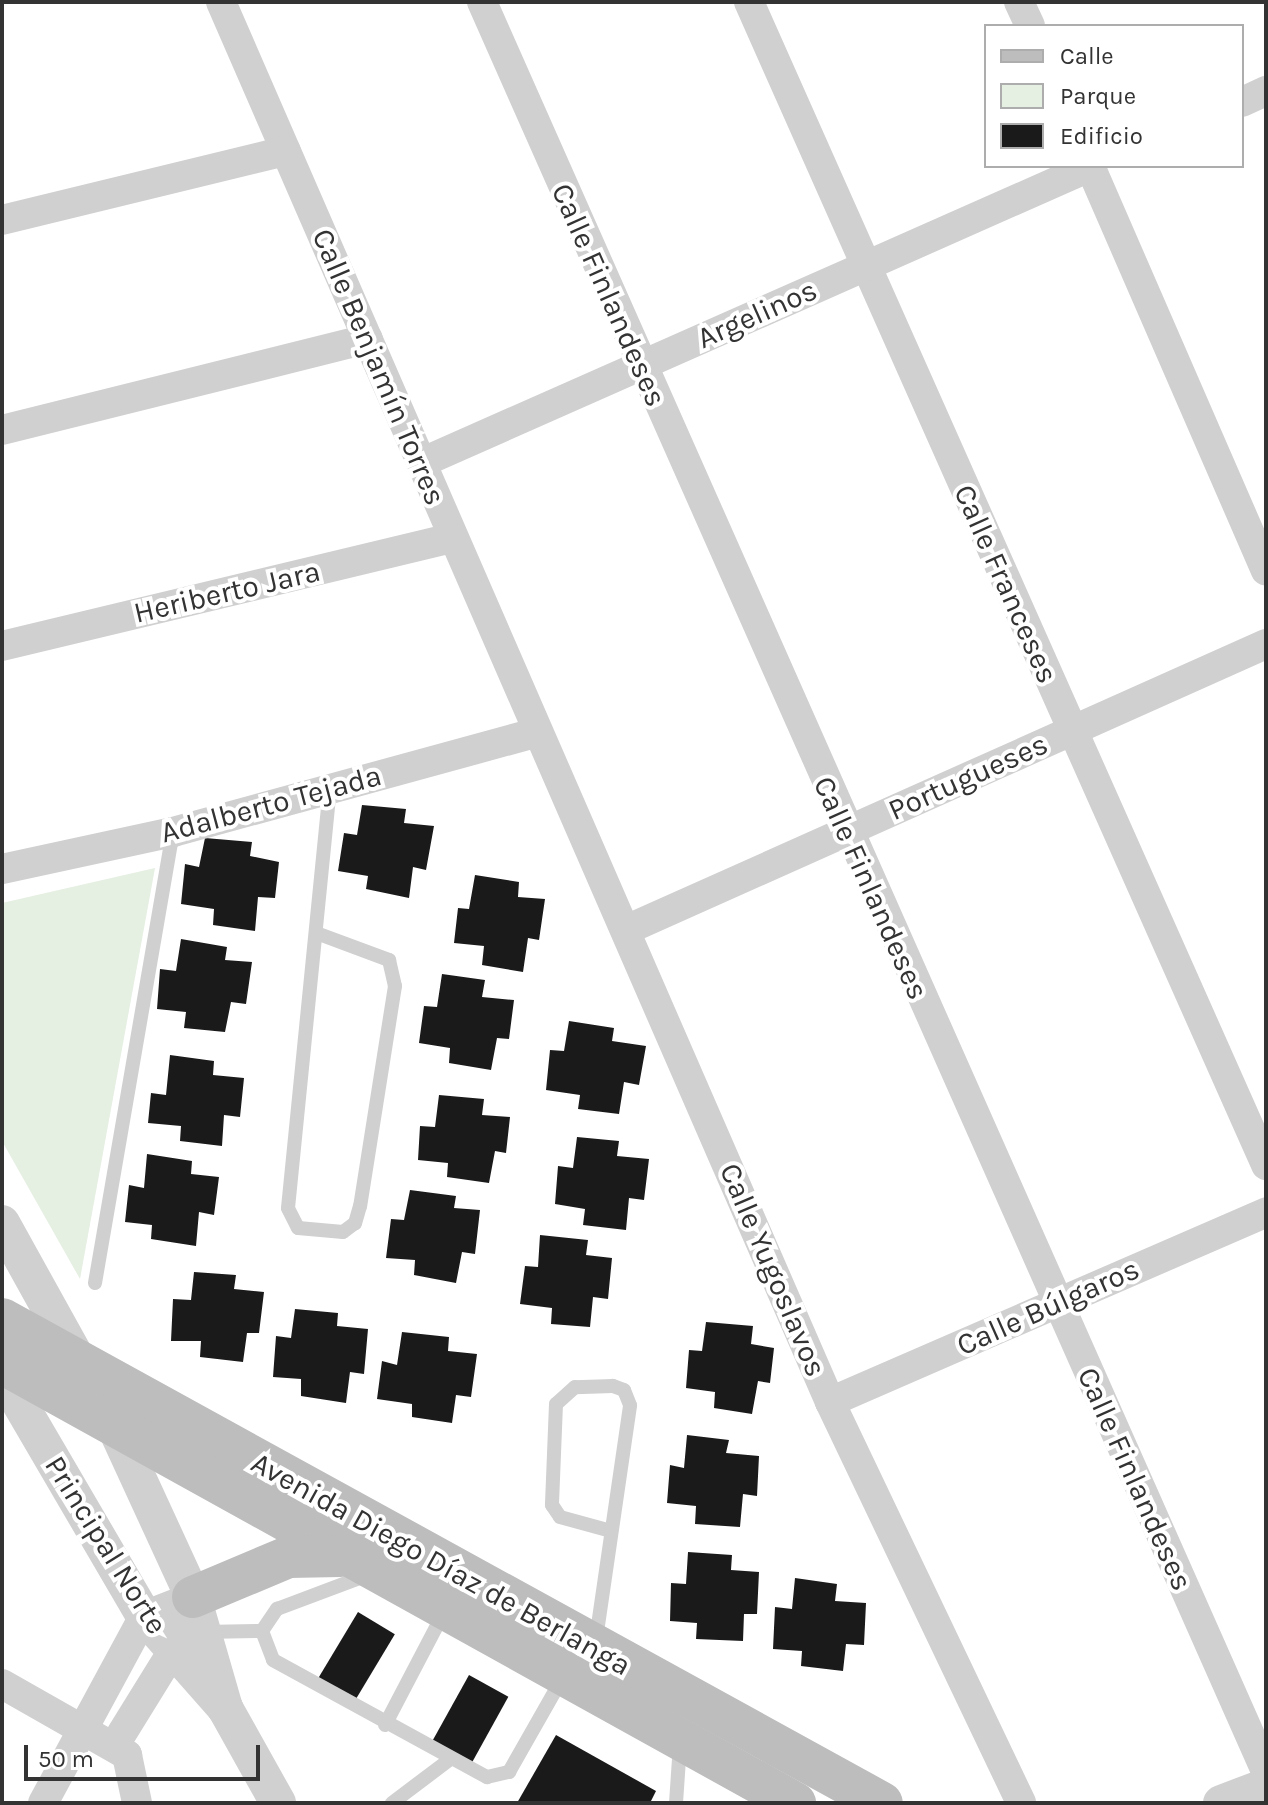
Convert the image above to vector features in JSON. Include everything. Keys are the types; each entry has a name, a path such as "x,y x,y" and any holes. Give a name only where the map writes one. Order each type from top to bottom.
{"main road":[{"name":"Avenida Diego Díaz de Berlanga","path":"2,1319 84,1368 594,1649 882,1803"},
{"name":"Avenida Diego Díaz de Berlanga","path":"2,1363 113,1423 356,1564 795,1803"},
{"path":"190,1626 288,1557 356,1564"}],"street":[{"name":"Calle Benjamín Torres","path":"221,2 423,462 451,538 538,732"},
{"name":"Calle Finlandeses","path":"482,2 639,366 1266,1771"},
{"name":"Calle Franceses","path":"749,2 1266,1165"},
{"path":"1019,2 1029,24"},
{"path":"1244,101 1266,91"},
{"path":"2,220 286,151"},
{"name":"Argelinos","path":"423,462 1086,168"},
{"path":"1092,168 1266,570"},
{"path":"2,430 368,339"},
{"name":"Heriberto Jara","path":"2,646 451,538"},
{"name":"Portugueses","path":"626,930 1266,644"},
{"name":"Adalberto Tejada","path":"2,869 173,832 538,732"},
{"name":"Calle Yugoslavos","path":"538,732 830,1402 1021,1803"},
{"name":"Calle Búlgaros","path":"830,1402 1266,1212"},
{"name":"Principal Norte","path":"2,1223 113,1423 190,1626 225,1708 278,1803"},
{"name":"Principal Norte","path":"2,1373 144,1616 190,1626"},
{"path":"43,1803 144,1616 190,1626 114,1746"},
{"path":"2,1684 114,1746 134,1765 137,1803"},
{"path":"1221,1803 1266,1786"}],"lane":[{"path":"319,934 389,960 395,986 360,1206 355,1223 343,1232 298,1228 288,1208 319,934 330,788"},
{"path":"95,1283 173,832"},
{"path":"594,1649 611,1531 628,1396 613,1386 575,1387 556,1404 547,1479 552,1505 560,1517 611,1531"},
{"path":"262,1631 277,1609 356,1564"},
{"path":"385,1725 444,1612"},
{"path":"190,1626 262,1631"},
{"path":"262,1631 273,1660 449,1760 487,1777 509,1772 563,1677"},
{"path":"676,1803 680,1741"},
{"path":"392,1803 449,1760"}],"green space":[{"path":"155,868 80,1279 2,1141 2,903"}],"building":[{"path":"362,805 406,809 404,823 434,826 426,870 413,867 409,898 366,889 368,876 338,871 344,833 357,835"},
{"path":"205,838 252,842 250,856 279,862 275,898 258,897 255,931 213,925 214,909 181,904 185,864 199,867"},
{"path":"475,875 519,882 518,897 545,899 539,940 528,938 523,972 482,965 484,946 454,943 458,908 469,909"},
{"path":"181,939 227,947 225,960 252,962 246,1004 231,1002 225,1032 184,1028 186,1012 157,1009 160,969 176,971"},
{"path":"442,974 485,980 482,997 514,1000 509,1039 497,1038 491,1070 449,1063 450,1048 419,1043 424,1006 437,1007"},
{"path":"569,1021 614,1028 612,1041 646,1046 639,1085 624,1082 619,1114 578,1109 580,1095 546,1090 550,1050 564,1051"},
{"path":"170,1055 214,1061 213,1075 244,1078 240,1117 224,1115 222,1146 180,1141 181,1126 148,1123 151,1093 166,1095"},
{"path":"439,1095 484,1099 482,1115 510,1117 506,1153 495,1151 489,1183 447,1177 448,1163 418,1160 420,1126 435,1127"},
{"path":"577,1137 619,1141 617,1156 649,1159 644,1200 629,1198 626,1230 583,1225 585,1209 555,1204 558,1166 573,1168"},
{"path":"147,1154 192,1161 191,1174 219,1177 214,1215 199,1212 196,1246 151,1239 152,1225 125,1222 129,1185 144,1188"},
{"path":"410,1190 456,1196 454,1208 480,1210 475,1254 462,1252 456,1283 414,1275 415,1260 386,1258 391,1219 404,1220"},
{"path":"540,1235 588,1240 586,1255 612,1258 608,1299 593,1297 590,1327 551,1324 552,1308 520,1304 525,1266 538,1267"},
{"path":"194,1272 236,1275 234,1289 264,1292 259,1333 247,1333 243,1362 200,1357 201,1341 171,1341 173,1299 191,1300"},
{"path":"295,1309 338,1313 337,1326 368,1329 364,1374 350,1372 346,1403 301,1396 301,1379 273,1377 276,1336 291,1338"},
{"path":"706,1322 753,1326 751,1344 774,1348 770,1383 758,1381 752,1414 714,1408 715,1392 686,1388 689,1350 702,1351"},
{"path":"402,1332 449,1337 448,1351 477,1354 471,1397 456,1395 452,1423 412,1417 412,1404 377,1399 382,1361 397,1365"},
{"path":"687,1435 729,1440 726,1453 759,1456 757,1496 743,1494 740,1527 695,1524 696,1506 667,1503 670,1465 684,1468"},
{"path":"688,1552 732,1555 731,1570 759,1572 757,1614 744,1614 743,1641 696,1639 697,1623 670,1621 671,1583 686,1584"},
{"path":"795,1578 837,1584 835,1601 866,1603 864,1645 846,1644 843,1671 801,1666 802,1651 773,1649 775,1607 792,1609"},
{"path":"358,1612 395,1634 355,1700 318,1678"},
{"path":"469,1675 508,1697 471,1764 432,1742"},
{"path":"556,1735 656,1791 650,1803 517,1803"}]}
